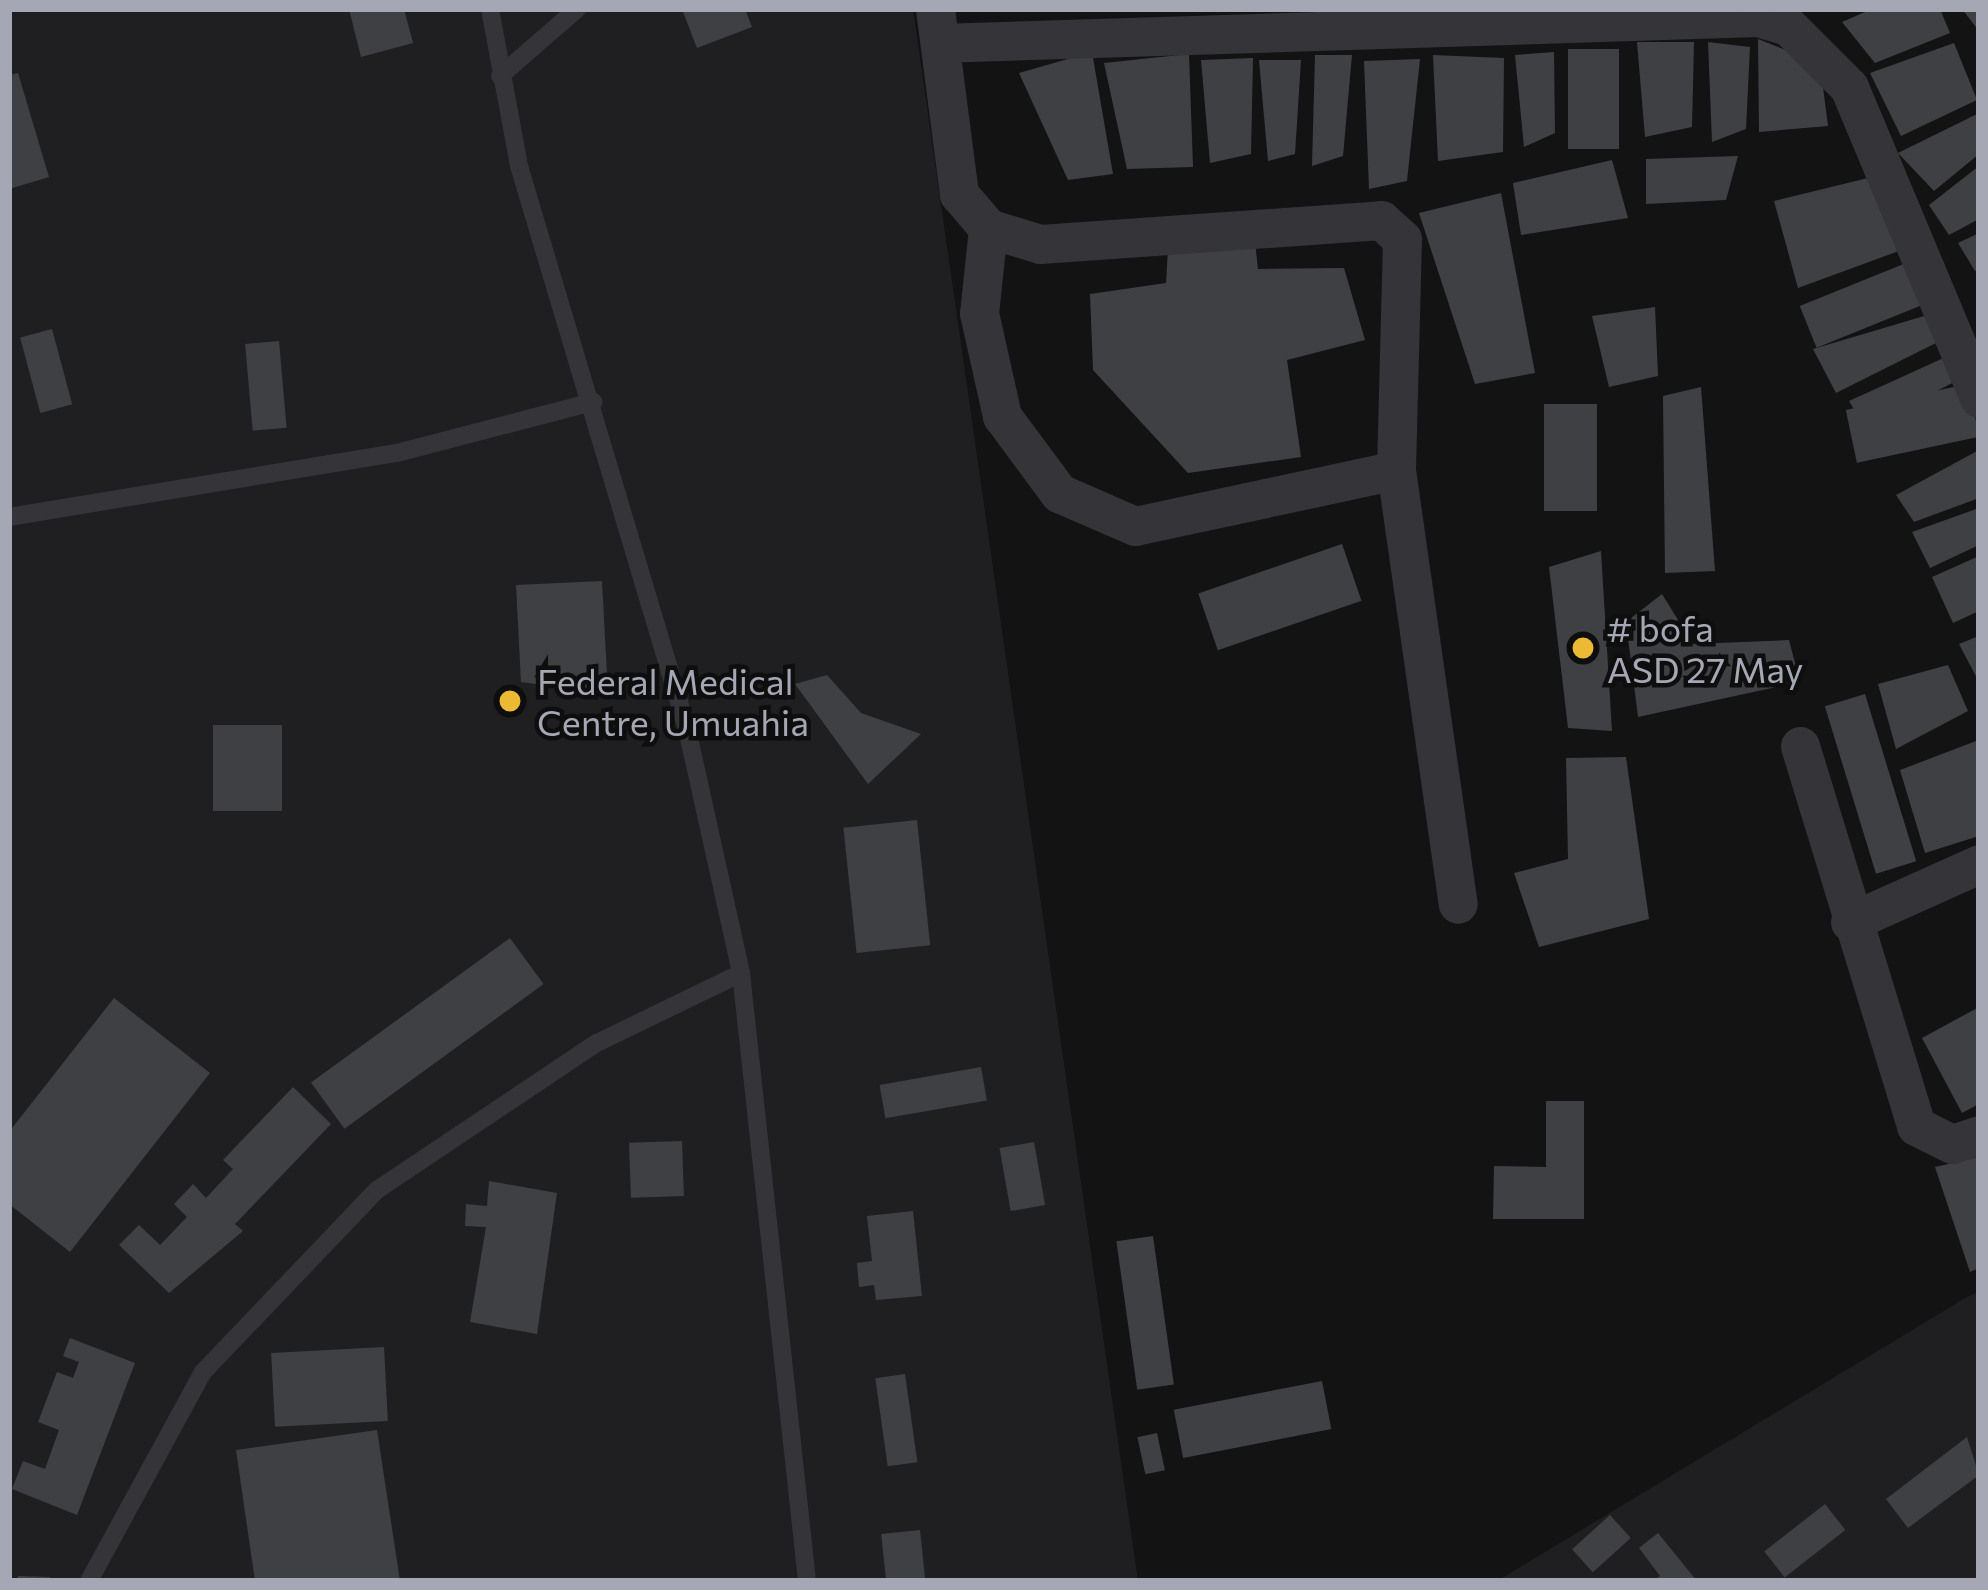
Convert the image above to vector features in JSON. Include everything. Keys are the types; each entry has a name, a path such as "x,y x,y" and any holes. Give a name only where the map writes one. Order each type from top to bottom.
{"street":[{"path":"1458,904 1396,470 1402,239 1381,220 1040,244 988,228 959,194 938,26 1758,17 1788,26 1849,87 1979,398"},
{"path":"988,228 979,313 1002,416 1059,493 1135,526 1396,470"},
{"path":"1800,746 1916,1126 1952,1144 1979,1135"},
{"path":"1850,922 1979,864"}],"lane":[{"path":"490,9 500,76 687,729 741,973 807,1581"},
{"path":"500,76 577,9"},
{"path":"9,517 398,453 593,402"},
{"path":"89,1581 203,1372 377,1190 597,1043 741,973"}],"shaded area":[{"name":"Federal Medical Centre, Umuahia","path":"9,9 913,9 1138,1581 9,1581"},
{"path":"1979,1292 1979,1581 1497,1581 1967,1297"}],"building":[{"path":"349,9 404,9 413,43 361,57"},
{"path":"682,9 745,9 752,27 697,48"},
{"path":"1872,9 1940,9 1950,33 1875,63 1842,22"},
{"path":"1962,9 1979,9 1979,31"},
{"path":"1758,39 1820,64 1828,126 1759,132"},
{"path":"1637,42 1694,42 1692,127 1645,137"},
{"path":"1708,42 1750,47 1746,129 1712,142"},
{"path":"1954,43 1977,100 1901,136 1870,73"},
{"path":"1568,49 1619,49 1619,149 1568,149"},
{"path":"1092,52 1113,174 1068,180 1019,73"},
{"path":"1554,52 1555,133 1524,147 1515,55"},
{"path":"1189,54 1193,167 1127,169 1104,63"},
{"path":"1315,55 1352,55 1343,156 1312,166"},
{"path":"1433,55 1504,58 1503,152 1438,161"},
{"path":"1253,58 1251,154 1210,163 1201,60"},
{"path":"1420,59 1407,181 1369,189 1364,61"},
{"path":"1259,60 1301,60 1295,154 1268,161"},
{"path":"18,73 49,177 9,189 9,75"},
{"path":"1979,113 1979,154 1934,191 1898,153"},
{"path":"1738,156 1726,200 1646,204 1646,159"},
{"path":"1612,160 1628,218 1521,235 1513,183"},
{"path":"1979,166 1979,219 1949,235 1929,205"},
{"path":"1876,176 1907,248 1798,288 1774,201"},
{"path":"1501,193 1535,373 1475,384 1419,213"},
{"path":"1979,233 1979,270 1975,271 1958,243"},
{"path":"1255,242 1258,269 1344,268 1365,340 1287,360 1301,457 1188,473 1093,370 1090,294 1166,283 1168,249"},
{"path":"1911,261 1928,303 1817,348 1800,306"},
{"path":"1655,307 1658,376 1609,387 1592,316"},
{"path":"1931,314 1938,342 1836,393 1813,349"},
{"path":"52,329 72,404 40,413 20,338"},
{"path":"279,341 287,428 253,431 245,344"},
{"path":"1948,356 1960,379 1865,428 1849,401"},
{"path":"1968,384 1979,437 1857,463 1846,410"},
{"path":"1701,387 1715,571 1665,573 1663,396"},
{"path":"1544,404 1597,404 1597,511 1544,511"},
{"path":"1979,450 1979,498 1914,522 1896,495"},
{"path":"1979,508 1979,545 1930,568 1912,532"},
{"path":"1342,544 1362,601 1218,650 1198,593"},
{"name":"# bofa ASD 27 May","path":"1601,551 1612,731 1568,728 1549,567"},
{"path":"1979,556 1979,611 1953,623 1932,577"},
{"path":"602,581 608,694 521,682 516,585"},
{"path":"1662,594 1693,644 1789,640 1800,682 1638,717 1626,622"},
{"path":"1979,636 1979,682 1959,644"},
{"path":"1948,665 1968,711 1896,749 1878,684"},
{"path":"827,675 861,713 921,734 868,784 795,684"},
{"path":"1865,694 1916,861 1876,874 1825,706"},
{"path":"213,725 282,725 282,811 213,811"},
{"path":"1976,741 1979,836 1925,853 1900,770"},
{"path":"1626,757 1649,919 1539,947 1514,873 1568,859 1566,758"},
{"path":"917,820 930,945 857,953 843,828"},
{"path":"510,938 544,984 344,1129 311,1083"},
{"path":"114,998 210,1073 70,1252 9,1204 9,1132"},
{"path":"1979,1007 1979,1104 1962,1113 1922,1038"},
{"path":"981,1067 987,1100 885,1118 880,1085"},
{"path":"293,1087 331,1124 235,1224 243,1231 169,1293 119,1245 139,1225 160,1245 187,1217 174,1204 193,1184 206,1198 233,1169 223,1160"},
{"path":"1546,1101 1584,1101 1584,1219 1493,1219 1494,1166 1546,1167"},
{"path":"682,1141 684,1196 631,1198 629,1143"},
{"path":"1034,1142 1045,1205 1011,1211 1000,1148"},
{"path":"1979,1157 1979,1268 1970,1272 1935,1167"},
{"path":"489,1181 557,1193 537,1334 470,1322 486,1227 465,1226 466,1204 487,1206"},
{"path":"913,1211 922,1296 876,1300 874,1285 859,1287 857,1263 872,1261 867,1216"},
{"path":"1153,1236 1174,1385 1137,1390 1116,1241"},
{"path":"70,1338 135,1363 77,1515 12,1489 23,1461 45,1469 59,1430 38,1422 57,1372 73,1378 79,1362 63,1356"},
{"path":"384,1347 388,1421 275,1427 271,1353"},
{"path":"905,1374 917,1462 888,1466 875,1378"},
{"path":"1322,1381 1331,1429 1183,1458 1174,1410"},
{"path":"377,1430 400,1581 255,1581 236,1450"},
{"path":"1157,1433 1165,1470 1145,1474 1137,1437"},
{"path":"1967,1437 1979,1475 1908,1528 1886,1499"},
{"path":"1825,1504 1845,1530 1785,1577 1764,1551"},
{"path":"1610,1515 1631,1538 1593,1572 1572,1549"},
{"path":"920,1530 925,1581 886,1581 881,1534"},
{"path":"1658,1533 1697,1581 1653,1581 1660,1576 1639,1548"},
{"path":"18,1576 50,1577 50,1581 17,1581"}],"place":[{"name":"# bofa ASD 27 May","path":"1583,648"},
{"name":"Federal Medical Centre, Umuahia","path":"510,701"}]}
